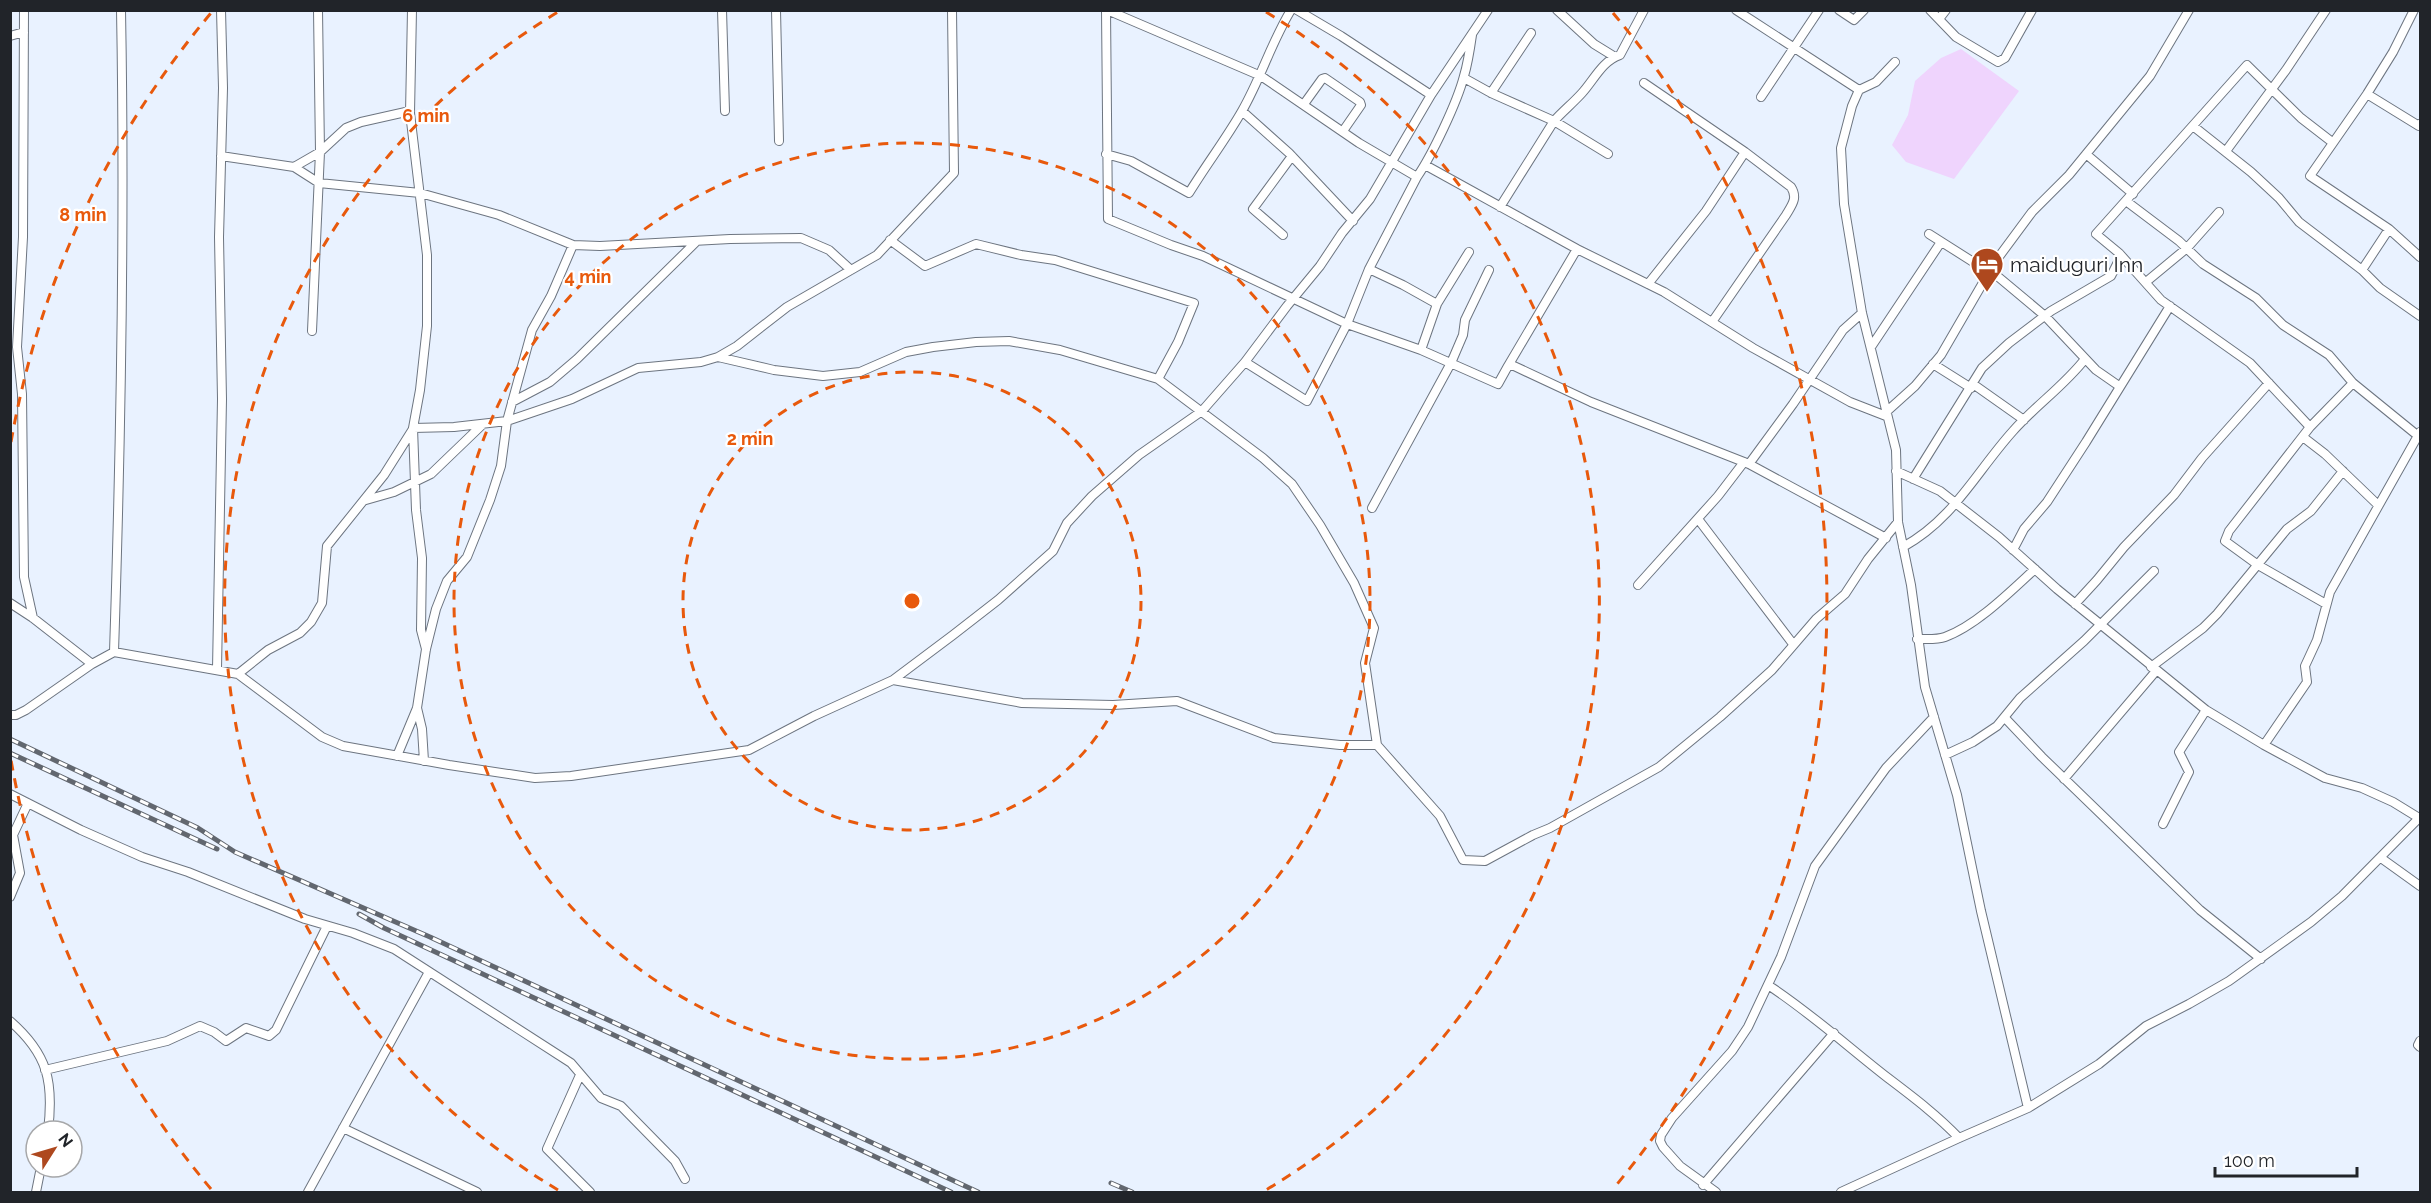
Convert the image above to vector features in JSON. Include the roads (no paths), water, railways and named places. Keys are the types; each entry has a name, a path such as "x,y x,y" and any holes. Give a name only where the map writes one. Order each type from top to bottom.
{"street":[{"path":"24,10 23,237 17,347 22,394 24,577 33,618"},
{"path":"114,652 121,438 124,152 121,10"},
{"path":"217,669 222,399 219,237 223,88 221,10"},
{"path":"312,331 320,152 318,10"},
{"path":"412,10 410,111 427,255 427,326 414,428 416,510 422,558 421,630 426,649"},
{"path":"722,10 725,111"},
{"path":"776,10 779,141"},
{"path":"414,428 507,421 572,399 638,368 701,362 718,357 737,346 787,307 877,255 954,173 952,10"},
{"path":"1417,177 1392,164 1261,76 1106,10 1108,219 1203,256 1347,324 1451,363 1498,384 1576,249"},
{"path":"1106,154 1131,161 1189,193 1242,111 1261,76 1277,33 1291,10"},
{"path":"1297,10 1431,95"},
{"path":"10,715 26,710 92,664 114,652 238,674 322,737 343,746 424,761 536,778 571,776 749,750 814,716 893,680 998,600 1053,550 1067,523 1092,496 1139,455 1202,411 1245,362 1353,221 1392,164 1431,95 1488,10"},
{"path":"1557,10 1594,44 1615,57"},
{"path":"1500,207 1554,121 1582,93 1599,71 1620,55 1644,10"},
{"path":"1736,10 1859,90"},
{"path":"1761,97 1820,10"},
{"path":"1839,10 1856,20 1864,10"},
{"path":"1930,10 1956,37 1998,62 2005,58 2032,10"},
{"path":"1939,19 1946,10"},
{"path":"1886,415 1941,355 1989,271 2032,212 2069,175 2150,76 2189,10"},
{"path":"2226,151 2326,10"},
{"path":"2414,10 2393,52 2367,94 2310,176 2389,229 2421,257"},
{"path":"10,36 24,32"},
{"path":"1245,362 1307,401 1347,324 1369,269 1425,165 1464,78 1473,32"},
{"path":"1491,93 1531,33"},
{"path":"1895,62 1876,82 1859,90 1852,106 1840,148 1844,204 1862,313 1896,450 1898,522 1911,585 1925,687 1957,795 1981,911 2028,1108"},
{"path":"2310,427 2250,363 2161,300 2121,256 2096,234 2247,65 2301,118 2332,142"},
{"path":"1304,104 1325,78 1360,102 1361,105 1343,131"},
{"path":"1464,78 1491,93 1554,121 1608,154"},
{"path":"1644,83 1745,152 1795,193 1794,200 1712,322"},
{"path":"2367,94 2419,126 2421,124"},
{"path":"294,167 320,152 346,128 361,122 410,111"},
{"path":"1242,111 1292,156 1353,221"},
{"path":"2193,126 2226,151 2279,198 2299,222 2362,270 2380,288 2421,316"},
{"path":"1648,284 1706,211 1745,152"},
{"path":"2086,154 2133,194"},
{"path":"221,156 294,167 319,183 420,193 499,215 573,245 600,246 801,238 829,250 851,270"},
{"path":"1283,235 1253,209 1292,156"},
{"path":"1425,165 1576,249 1648,284 1850,402 1886,415"},
{"path":"2126,201 2204,264 2256,297 2283,325 2329,355 2353,383 2419,433 2330,591 2318,640 2305,666 2307,682 2264,746"},
{"path":"2146,282 2187,248 2219,212"},
{"path":"2362,270 2389,229"},
{"path":"1929,234 1989,271 2045,316 2096,370 2119,386"},
{"path":"890,240 925,266 976,244 1021,255 1055,260 1194,303 1178,342 1158,379"},
{"path":"512,402 550,382 577,359 696,242"},
{"path":"1871,346 1941,242"},
{"path":"397,756 417,708 426,649 442,590 467,557 490,500 501,466 507,421 532,330 551,296 573,245"},
{"path":"1420,351 1437,304 1469,252"},
{"path":"1913,479 1982,368 2008,343 2045,316 2111,276 2121,256"},
{"path":"1369,269 1437,304"},
{"path":"1372,508 1451,363 1463,335 1465,320 1489,270"},
{"path":"2013,550 2024,529 2047,502 2170,306"},
{"path":"1638,585 1746,463 1793,404 1843,330 1862,313"},
{"path":"718,357 774,370 823,376 860,372 906,352 975,342 1010,341 1060,350 1158,379 1263,458 1292,484 1320,525 1354,583 1374,628 1365,663 1377,745 1440,816 1463,860 1485,861 1550,828 1659,767 1772,670 1816,619 1845,594 1868,559 1898,522"},
{"path":"1903,547 1921,537 1957,504 2013,430 2070,378 2085,359"},
{"path":"1933,364 2024,420"},
{"path":"1508,366 1514,366 1591,402 1746,463 1886,538"},
{"path":"2075,604 2124,547 2174,495 2202,458 2269,383"},
{"path":"2326,604 2258,566 2225,541 2229,531 2310,427 2353,383"},
{"path":"366,500 394,492 431,474 483,424"},
{"path":"238,674 268,650 300,633 311,622 322,603 327,546 366,500 414,428"},
{"path":"2303,437 2377,504"},
{"path":"1841,1192 2028,1108 2099,1064 2146,1026 2189,1004 2261,959 2319,915 2382,858 2420,818 2393,802 2362,788 2325,778 2264,746 2206,710 2153,669 1957,504 1940,491 1896,471"},
{"path":"2064,779 2153,669 2203,628 2258,566 2287,529 2311,512 2343,471"},
{"path":"1698,519 1793,644"},
{"path":"1917,639 1944,638 1961,628 2000,600 2035,569"},
{"path":"1945,755 1973,742 1997,726 2020,698 2084,641 2154,571"},
{"path":"10,603 92,664"},
{"path":"893,680 1022,702 1071,705 1113,705 1126,702 1142,705 1177,701 1274,738 1340,745 1377,745"},
{"path":"417,708 422,729 424,761"},
{"path":"2163,824 2189,772 2179,753 2206,710"},
{"path":"1716,1192 1680,1166 1663,1147 1660,1141 1661,1135 1672,1119 1732,1051 1748,1027 1768,985 1815,866 1886,768 1934,717"},
{"path":"2005,718 2064,779 2200,910 2261,959"},
{"path":"10,794 142,857 188,872 305,919 353,933 394,949 571,1063 601,1098 621,1106 675,1161 685,1179"},
{"path":"10,897 20,873 13,835 28,803"},
{"path":"2382,858 2421,886"},
{"path":"45,1070 167,1041 201,1026 226,1041 246,1028 269,1036 276,1030 327,926"},
{"path":"308,1192 429,972"},
{"path":"1768,985 1803,1008 1921,1102 1959,1138"},
{"path":"10,1021 29,1038 45,1070 50,1084 52,1103 50,1119"},
{"path":"1704,1185 1834,1033"},
{"path":"2421,1041 2418,1046 2421,1047"},
{"path":"580,1075 547,1149 590,1192"},
{"path":"343,1128 477,1192"}],"railway":[{"path":"10,739 198,828 235,852 430,937 978,1192"},
{"path":"10,753 217,849"},
{"path":"359,914 384,928 951,1192"},
{"path":"1111,1183 1132,1192"}],"place":[{"name":"maiduguri Inn","path":"1987,293"}]}
